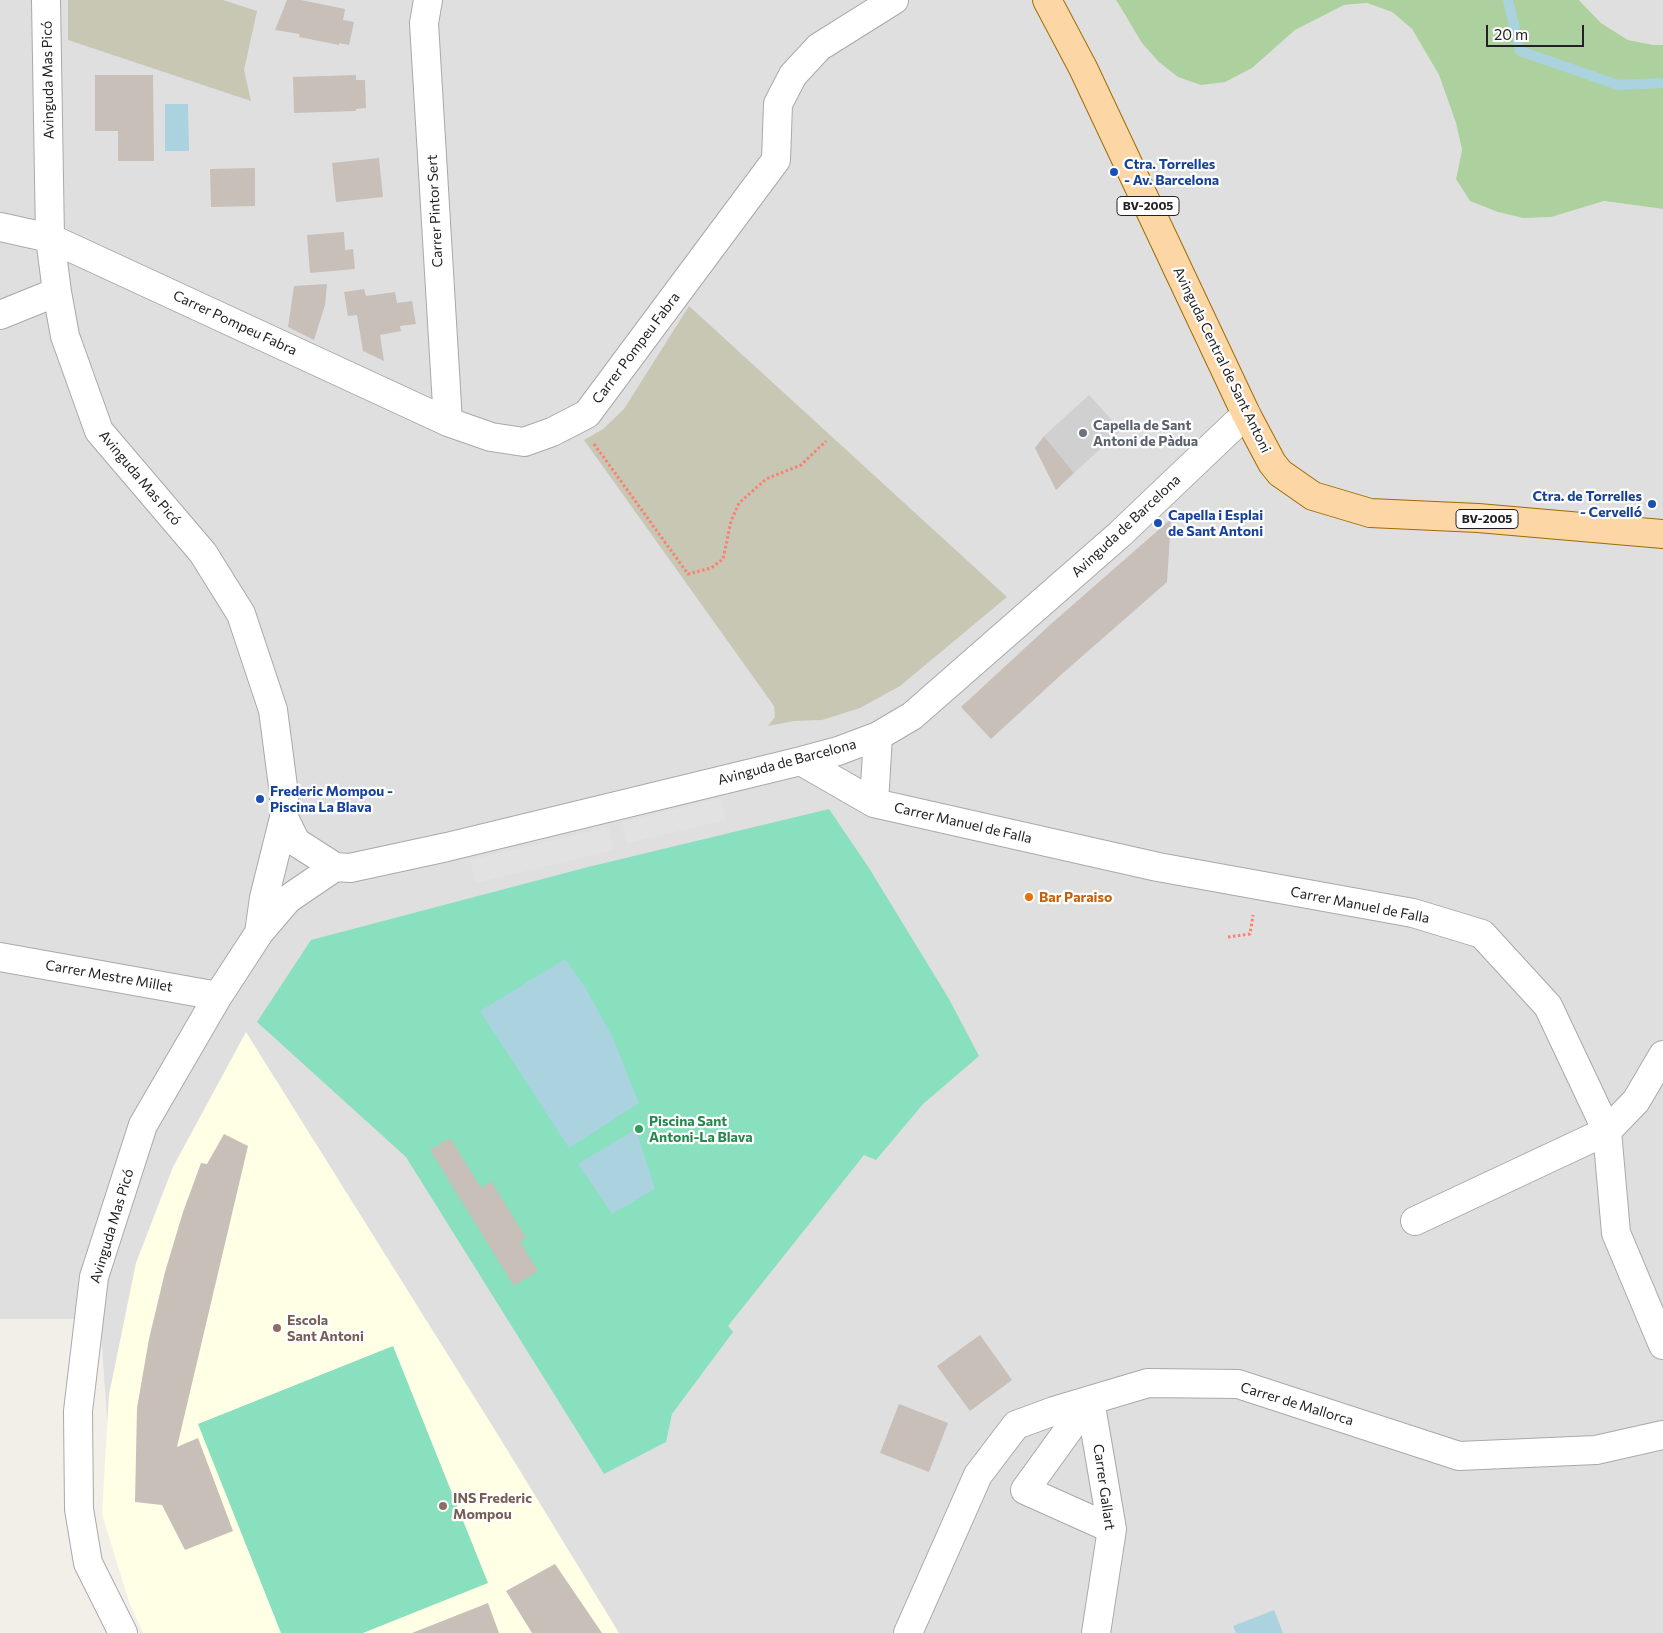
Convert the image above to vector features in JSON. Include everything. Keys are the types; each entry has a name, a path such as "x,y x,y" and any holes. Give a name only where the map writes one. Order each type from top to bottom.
{"main road":[{"name":"Avinguda Central de Sant Antoni","path":"1047,0 1091,86 1246,414 1272,463 1280,473 1313,496 1370,513 1478,518 1663,534"}],"street":[{"name":"Avinguda Mas Picó","path":"46,0 50,238 65,336 99,431 203,553 241,614 273,710 284,794 284,818 264,898 259,933"},
{"name":"Carrer Pintor Sert","path":"428,0 424,23 448,422"},
{"name":"Carrer Pompeu Fabra","path":"0,227 50,238 448,422 491,437 524,442 552,432 587,414 776,160 778,104 793,75 819,47 894,0"},
{"path":"0,314 57,292"},
{"name":"Avinguda de Barcelona","path":"335,867 350,868 437,849 802,761 838,751 878,736 912,716 1113,540 1246,414"},
{"name":"Carrer Manuel de Falla","path":"874,803 878,736"},
{"name":"Carrer Manuel de Falla","path":"802,761 874,803 1158,867 1413,913 1482,934 1548,1006 1607,1131 1616,1233 1663,1345"},
{"name":"Avinguda Mas Picó","path":"123,1633 88,1563 79,1509 78,1412 94,1276 143,1125 218,996 259,933 288,899 335,867 296,842 284,818"},
{"name":"Carrer Mestre Millet","path":"0,956 218,996"},
{"path":"1415,1221 1607,1131 1636,1101 1663,1055"},
{"name":"Carrer de Mallorca","path":"908,1633 978,1475 1016,1425 1054,1411 1148,1383 1238,1384 1460,1456 1596,1450 1663,1435"},
{"path":"1090,1400 1025,1490 1112,1529"},
{"name":"Carrer Gallart","path":"1090,1400 1112,1529 1096,1633"}],"path":[{"path":"576,419 688,574 711,568 723,560 730,521 739,503 766,479 801,465 826,441"},
{"path":"1228,937 1250,934"}],"shaded area":[{"path":"0,0 1116,0 1127,19 1274,48 1295,30 1318,17 1344,5 1367,3 1392,12 1412,29 1439,75 1456,123 1462,150 1456,179 1580,207 1604,201 1663,209 1663,1633 151,1633 117,1559 100,1319 0,1319"},
{"path":"68,0 223,0 257,11 244,70 251,101 68,40"},
{"path":"1579,0 1663,0 1663,45 1628,40 1601,23"},
{"path":"689,306 1007,597 900,686 860,708 822,720 794,721 768,726 775,717 774,706 584,440 603,429 624,409"},
{"name":"Capella de Sant Antoni de Pàdua","path":"1089,395 1121,430 1074,473 1044,436"},
{"path":"721,798 726,820 627,843 622,822"},
{"path":"609,827 613,850 476,883 470,860"},
{"name":"Escola Sant Antoni","path":"246,1032 503,1443 619,1633 143,1633 129,1602 102,1514 109,1395 136,1263 173,1167"}],"green space":[{"path":"1116,0 1579,0 1601,23 1628,40 1663,45 1663,209 1604,201 1551,217 1523,218 1498,212 1470,201 1456,179 1462,150 1456,123 1439,75 1412,29 1392,12 1367,3 1344,5 1295,30 1252,68 1225,82 1201,85 1178,77 1159,62 1142,43"},
{"name":"Piscina Sant Antoni-La Blava","path":"829,809 869,868 949,999 979,1056 923,1104 876,1160 864,1155 728,1326 733,1332 672,1414 666,1442 604,1474 406,1157 257,1022 311,940 588,867"},
{"path":"393,1346 488,1583 363,1633 281,1633 198,1424"}],"water":[{"path":"165,104 188,104 189,151 165,151"},
{"path":"565,959 585,987 612,1036 639,1103 569,1148 480,1011"},
{"path":"636,1129 655,1189 612,1214 578,1164"},
{"path":"1274,1610 1283,1633 1236,1633 1233,1626"}],"building":[{"path":"287,0 301,0 345,9 343,20 354,22 349,45 339,43 339,45 299,37 300,34 275,30"},
{"path":"95,75 153,75 154,161 118,161 118,131 95,131"},
{"path":"356,75 356,80 365,80 366,108 356,109 356,111 294,113 293,77"},
{"path":"379,158 383,197 336,202 332,163"},
{"path":"255,168 255,206 211,207 210,169"},
{"path":"344,232 345,250 353,249 355,269 310,273 307,235"},
{"path":"327,284 325,305 314,340 288,327 294,286"},
{"path":"364,289 366,296 395,292 397,303 412,301 416,324 400,326 401,331 380,335 384,361 363,351 357,315 348,316 344,292"},
{"path":"1044,436 1074,473 1056,490 1035,448"},
{"path":"1171,519 1167,582 991,739 961,707 1051,624"},
{"path":"224,1134 248,1146 177,1447 198,1438 233,1531 185,1550 162,1505 135,1502 137,1408 149,1339 165,1272 183,1212 201,1163 207,1164"},
{"path":"450,1138 481,1188 491,1181 526,1238 520,1242 538,1271 514,1286 430,1150"},
{"path":"980,1335 1012,1380 970,1411 937,1366"},
{"path":"899,1404 948,1423 929,1472 880,1453"},
{"path":"555,1564 602,1633 532,1633 506,1591"},
{"path":"488,1603 499,1633 412,1633"}],"waterway":[{"path":"1508,0 1520,51 1618,85 1663,83"}],"place":[{"name":"Ctra. Torrelles - Av. Barcelona","path":"1114,172"},
{"name":"Capella de Sant Antoni de Pàdua","path":"1083,433"},
{"name":"Ctra. de Torrelles - Cervelló","path":"1652,504"},
{"name":"Capella i Esplai de Sant Antoni","path":"1158,523"},
{"name":"Frederic Mompou - Piscina La Blava","path":"260,799"},
{"name":"Bar Paraiso","path":"1029,897"},
{"name":"Piscina Sant Antoni-La Blava","path":"639,1129"},
{"name":"Escola Sant Antoni","path":"277,1328"},
{"name":"INS Frederic Mompou","path":"443,1506"}]}
